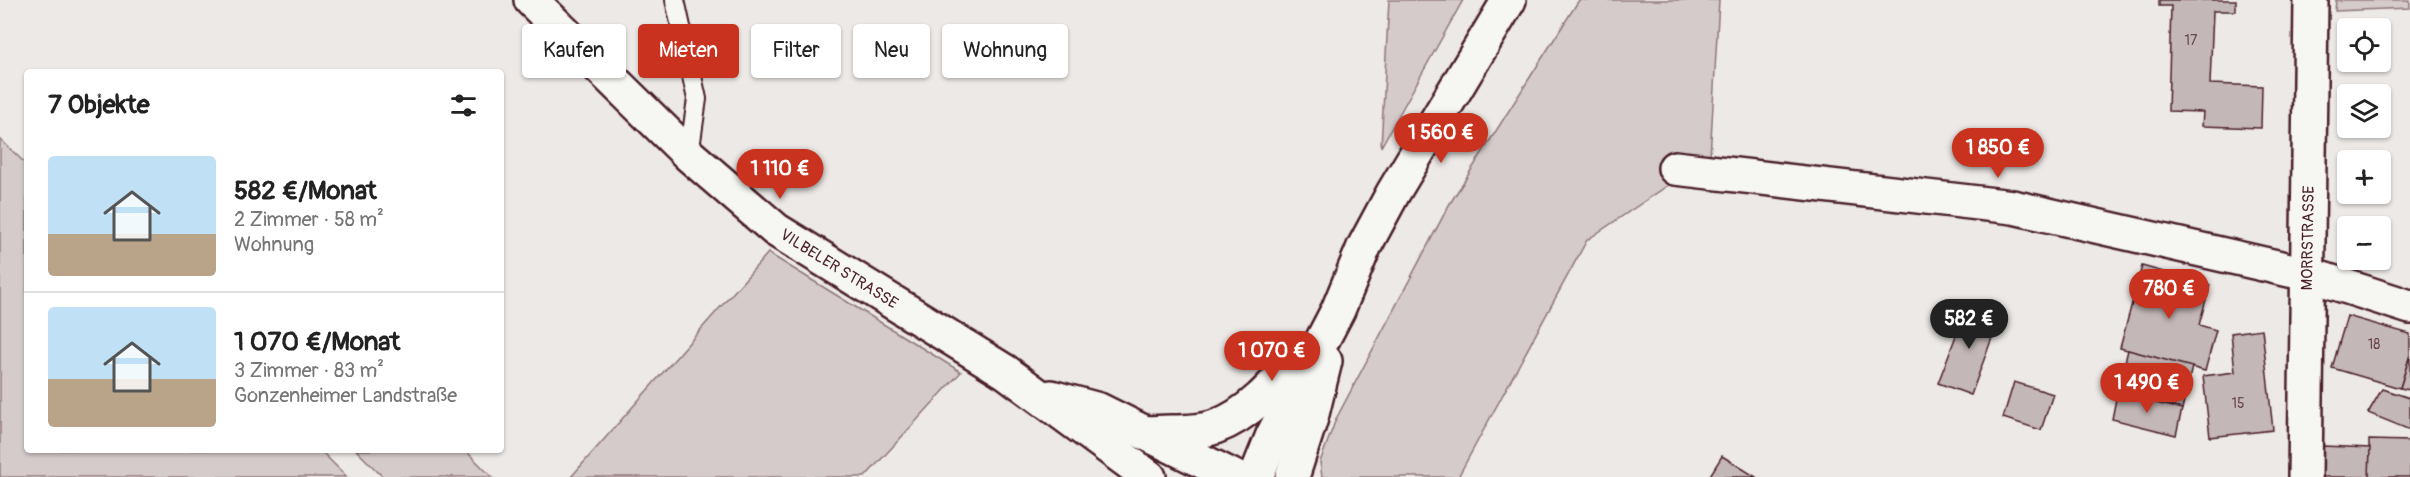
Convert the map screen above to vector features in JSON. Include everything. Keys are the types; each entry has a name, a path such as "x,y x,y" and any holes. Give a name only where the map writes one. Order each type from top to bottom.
{"street":[{"name":"VILBELER STRASSE","path":"531,0 689,155 776,230 1006,372 1149,477"},
{"path":"1256,477 1273,435 1338,310 1364,247 1393,193 1509,0"},
{"name":"MORRSTRASSE","path":"2305,477 2311,0"},
{"path":"1675,168 2013,207 2307,274 2410,307"},
{"path":"1149,433 1213,428 1245,412 1273,387 1338,310"},
{"path":"1292,477 1311,418 1338,310"},
{"name":"VILBELER STRASSE","path":"1032,392 1099,410 1234,477"}],"lane":[{"path":"675,0 697,99 689,155"}],"shaded area":[{"path":"1389,0 1463,0 1381,147"},
{"path":"1579,0 1719,0 1710,157 1587,240 1458,477 1322,477 1320,462 1336,419 1449,205"},
{"path":"2336,0 2410,0 2410,8 2335,11"},
{"path":"0,139 24,162 24,453 323,453 347,477 0,477"},
{"path":"768,253 961,372 865,477 571,477"},
{"path":"359,453 468,453 492,477 383,477"}],"building":[{"path":"2159,0 2236,0 2236,11 2213,11 2210,84 2262,86 2261,128 2202,126 2203,112 2168,111 2171,6 2159,6"},
{"path":"2142,266 2210,285 2199,325 2216,330 2205,371 2120,348"},
{"path":"1968,304 2000,316 1971,395 1938,383"},
{"path":"2347,316 2410,334 2410,355 2400,388 2332,368"},
{"path":"2262,329 2273,430 2210,437 2203,376 2235,372 2231,333"},
{"path":"2128,350 2192,367 2182,409 2117,394"},
{"path":"2410,355 2410,390 2400,388"},
{"path":"2014,382 2053,394 2041,430 2003,418"},
{"path":"2382,389 2410,398 2410,430 2368,413"},
{"path":"2117,394 2182,409 2176,435 2112,419"},
{"path":"2369,440 2410,441 2410,477 2369,477"},
{"path":"2323,446 2370,448 2369,477 2322,477"},
{"path":"1722,456 1756,477 1709,477"}]}
